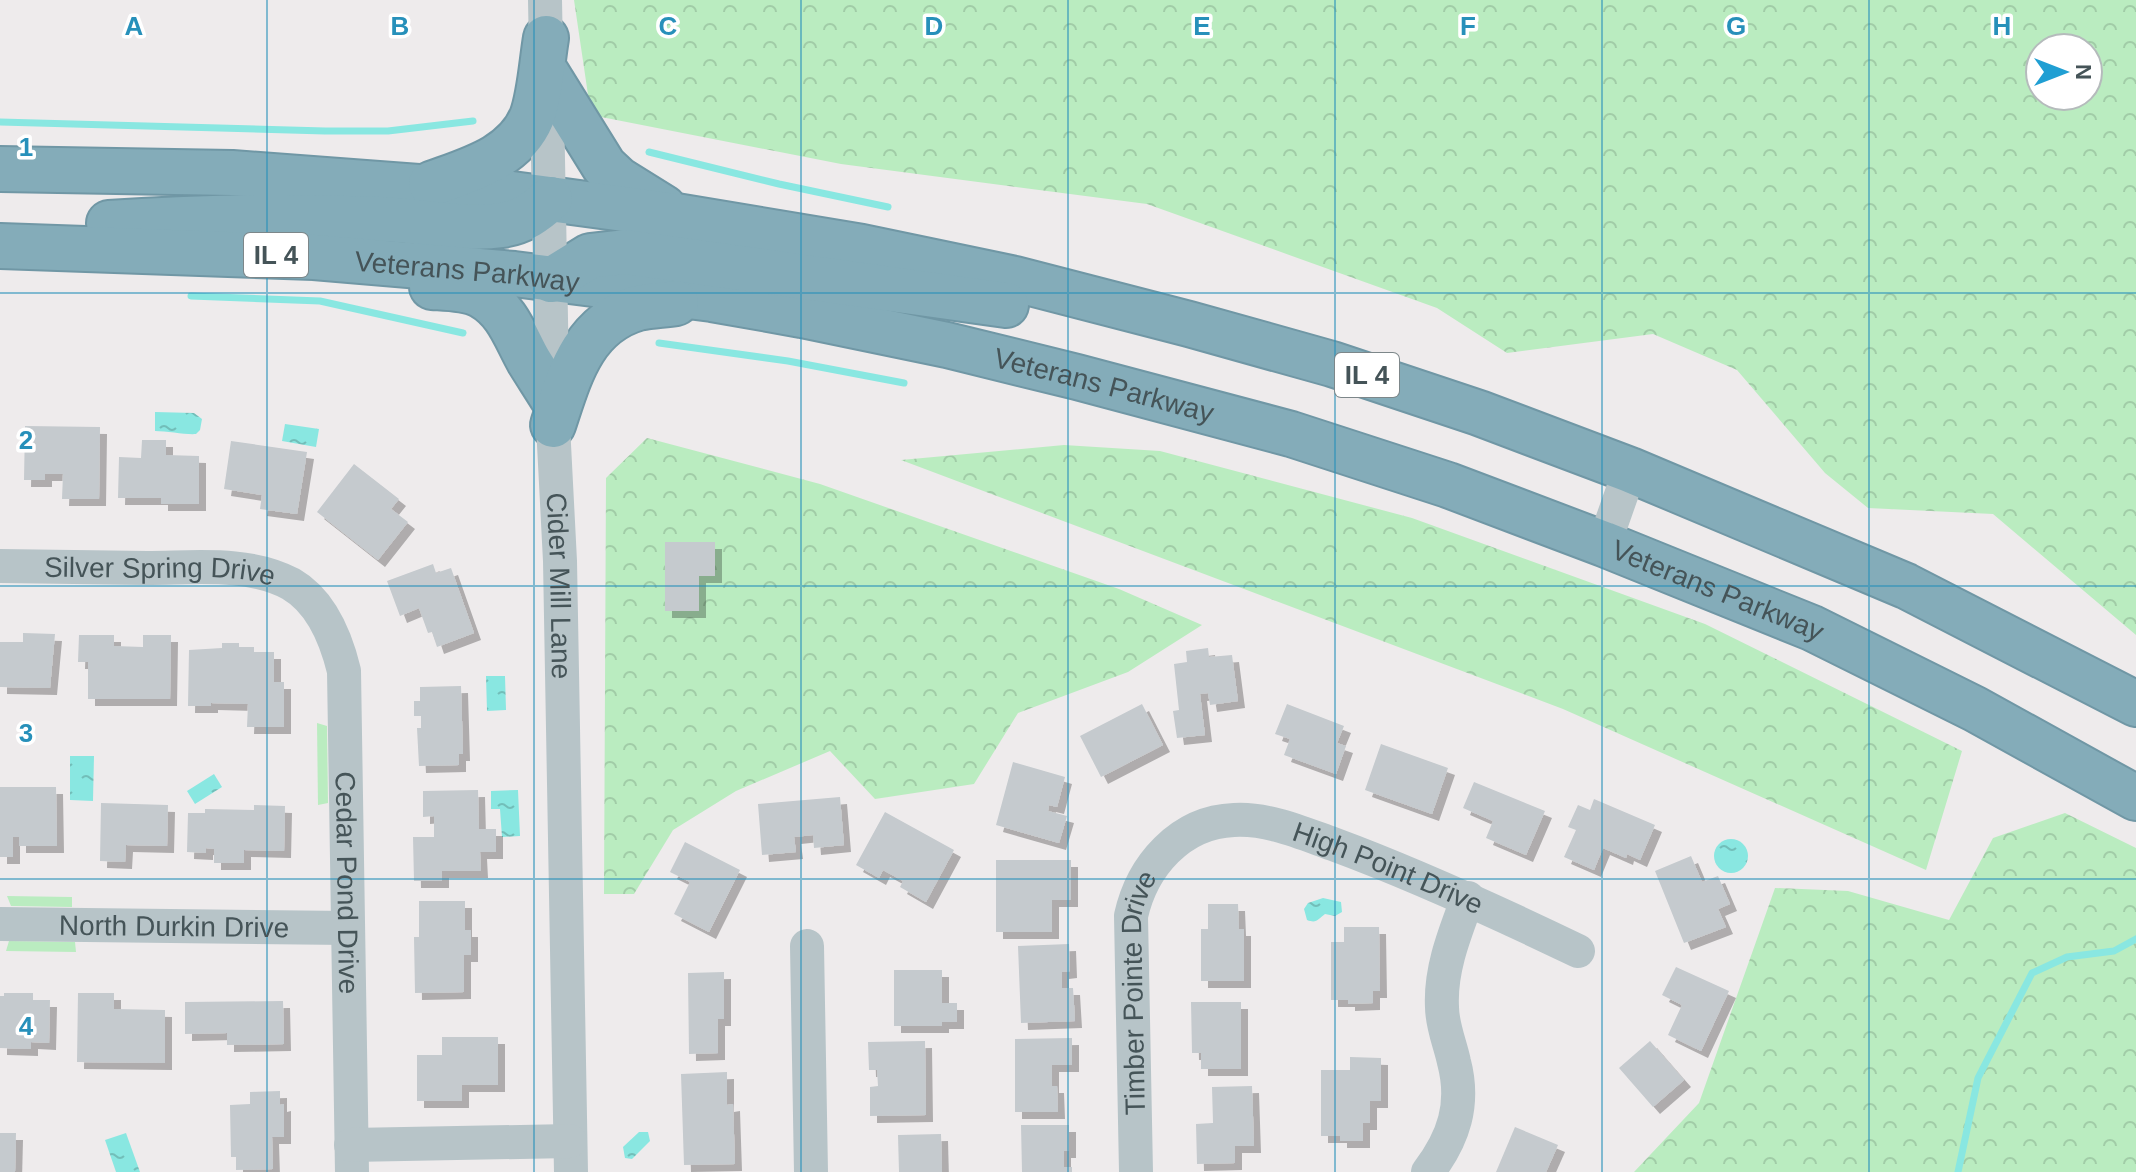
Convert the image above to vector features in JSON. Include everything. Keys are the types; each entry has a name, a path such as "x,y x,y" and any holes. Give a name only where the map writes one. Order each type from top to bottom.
{"highway":[{"path":"426,187 503,154 524,132 533,115 546,37"},
{"path":"546,37 604,166 619,180 676,216"},
{"name":"IL 4","path":"0,169 232,173 550,199 862,247 1015,279 1189,324 1391,383 1630,470 1906,586 2136,704"},
{"path":"0,235 62,226 223,217 383,219 500,226 526,218 550,199"},
{"name":"Veterans Parkway","path":"0,246 314,257 463,269 712,299 947,345 1291,434 1448,485 1604,544 1812,628 1975,709 2136,798"},
{"path":"152,249 196,271 414,285 466,290 481,295 511,323 553,412"},
{"path":"551,280 590,256 625,252 1062,313 1189,324"},
{"path":"553,412 578,355 601,329 637,308 712,299"}],"street":[{"name":"Cider Mill Lane","path":"546,37 571,1157"},
{"path":"1604,544 1630,470"},
{"name":"Silver Spring Drive","path":"0,566 237,569 257,572 294,586 312,603"},
{"name":"Cedar Pond Drive","path":"312,603 327,622 344,671 351,1159"},
{"name":"High Point Drive","path":"1190,833 1210,824 1231,820 1251,820 1288,828 1468,898 1578,951"},
{"name":"Timber Pointe Drive","path":"1136,1172 1131,916 1136,893 1148,870 1166,850 1190,833"},
{"path":"1428,1172 1452,1134 1459,1104 1454,1061 1441,1009 1442,984 1448,955 1468,898"},
{"name":"North Durkin Drive","path":"0,924 348,928"},
{"path":"807,946 811,1172"},
{"path":"351,1159 571,1157"}],"green space":[{"path":"574,0 2136,0 2136,635 1993,514 1868,508 1825,473 1737,370 1653,334 1507,353 1437,308 1147,204 841,164 591,115"},
{"path":"647,438 820,484 1119,589 1202,625 1128,672 1018,713 974,784 875,799 830,751 736,791 673,830 634,894 604,894 606,478"},
{"path":"1064,445 1160,451 1412,518 1705,624 1962,751 1926,870 1563,709 901,460"},
{"path":"317,723 327,726 328,803 318,805"},
{"path":"2065,813 2136,848 2136,1172 1634,1172 1699,1103 1775,888 1848,891 1949,920 1993,838"},
{"path":"7,896 72,897 72,907 11,906"},
{"path":"9,941 75,942 76,952 6,951"}],"water":[{"path":"155,412 194,413 202,419 200,430 196,434 155,431"},
{"path":"285,424 319,429 316,447 282,441"},
{"path":"486,676 505,676 506,710 487,711"},
{"path":"70,756 94,756 93,801 70,800"},
{"path":"214,774 222,787 195,804 187,791"},
{"path":"518,790 520,836 502,837 500,809 491,809 491,791"},
{"path":"1731,839 1743,844 1748,856 1743,868 1731,873 1719,868 1714,856 1719,844"},
{"path":"1323,898 1341,902 1342,912 1335,916 1325,914 1315,921 1307,920 1304,909 1308,903"},
{"path":"639,1132 648,1132 650,1141 632,1159 625,1158 623,1147"},
{"path":"126,1133 140,1172 116,1172 105,1140"}],"building":[{"path":"25,426 100,427 99,499 62,499 63,474 45,474 45,480 24,480"},
{"path":"142,440 166,440 166,455 199,456 199,504 161,504 161,498 118,498 119,457 141,458"},
{"path":"231,441 307,452 297,514 260,509 262,495 224,489"},
{"path":"354,464 399,499 391,509 408,522 378,560 317,512"},
{"path":"665,542 715,542 715,576 699,576 699,611 665,611"},
{"path":"433,564 436,573 451,568 474,633 437,647 419,608 400,616 387,581"},
{"path":"23,633 55,634 50,688 0,687 0,642 23,642"},
{"path":"79,635 114,635 114,646 143,647 143,635 171,635 170,699 88,699 88,662 78,662"},
{"path":"222,643 254,647 254,652 274,652 274,682 284,682 284,727 247,727 248,704 188,706 189,650 222,648"},
{"path":"1208,648 1209,657 1232,655 1238,701 1210,705 1208,693 1200,694 1205,735 1177,738 1173,711 1179,710 1174,664 1187,662 1186,651"},
{"path":"461,686 463,754 459,754 459,765 419,766 417,728 421,728 421,716 414,716 414,701 420,701 420,687"},
{"path":"1142,704 1163,745 1101,777 1080,736"},
{"path":"1287,704 1344,726 1337,743 1346,746 1336,774 1284,755 1290,739 1275,734"},
{"path":"1381,744 1448,768 1432,814 1365,790"},
{"path":"1013,762 1065,777 1057,807 1049,805 1048,811 1067,816 1059,843 996,825"},
{"path":"1474,782 1545,811 1526,855 1486,838 1493,821 1463,808"},
{"path":"0,787 56,787 57,846 19,846 19,837 13,837 13,857 0,857"},
{"path":"478,790 479,829 496,829 496,852 480,852 481,871 442,871 442,881 414,881 413,837 434,837 434,816 423,817 423,791"},
{"path":"840,797 844,845 814,848 813,835 794,837 796,852 762,855 758,804"},
{"path":"1594,799 1655,825 1640,860 1627,854 1626,858 1603,848 1594,870 1564,857 1576,830 1568,827 1578,805 1590,810"},
{"path":"101,803 168,805 167,846 126,845 125,862 100,861"},
{"path":"254,805 285,806 284,851 244,850 244,863 214,863 214,849 206,848 206,853 187,852 188,813 205,813 205,809 254,810"},
{"path":"885,812 954,850 926,902 900,887 903,881 883,870 879,878 856,865"},
{"path":"685,842 740,870 709,932 674,914 690,882 670,872"},
{"path":"1691,856 1702,882 1718,876 1730,904 1718,909 1726,927 1684,943 1655,871"},
{"path":"996,860 1071,860 1071,900 1052,900 1052,932 996,932"},
{"path":"419,901 465,901 465,930 471,930 471,955 464,955 464,992 415,993 414,937 419,937"},
{"path":"1208,904 1238,904 1239,929 1244,929 1244,981 1201,981 1201,929 1208,929"},
{"path":"1344,927 1379,927 1380,991 1373,991 1373,1003 1348,1004 1348,1000 1331,1000 1331,942 1344,942"},
{"path":"1069,944 1070,971 1062,972 1062,988 1073,988 1075,1021 1021,1023 1018,946"},
{"path":"1676,967 1729,991 1701,1051 1668,1035 1682,1005 1662,995"},
{"path":"894,970 942,970 942,1003 957,1003 957,1022 942,1022 942,1026 894,1026"},
{"path":"724,972 724,1019 718,1019 718,1053 689,1054 688,973"},
{"path":"4,993 33,993 33,1000 50,1000 49,1043 31,1042 31,1049 0,1048 0,996"},
{"path":"78,993 114,993 114,1009 165,1010 165,1063 77,1062"},
{"path":"283,1001 284,1044 227,1045 227,1033 185,1034 185,1002"},
{"path":"1191,1002 1241,1002 1241,1069 1201,1069 1201,1053 1192,1053"},
{"path":"442,1037 498,1037 498,1085 462,1085 462,1101 417,1101 417,1055 442,1055"},
{"path":"1072,1038 1072,1065 1052,1065 1052,1086 1057,1086 1058,1112 1015,1112 1015,1039"},
{"path":"925,1041 926,1115 870,1116 870,1087 878,1086 877,1070 869,1070 868,1042"},
{"path":"1650,1041 1684,1080 1653,1107 1619,1068"},
{"path":"1350,1057 1381,1058 1381,1101 1370,1101 1370,1123 1363,1123 1363,1141 1340,1141 1340,1136 1321,1136 1321,1070 1350,1070"},
{"path":"727,1072 727,1105 733,1104 735,1164 684,1165 681,1074"},
{"path":"1252,1086 1254,1146 1235,1146 1235,1163 1197,1164 1196,1124 1213,1123 1212,1087"},
{"path":"280,1091 280,1105 284,1104 284,1137 272,1137 273,1169 236,1170 236,1157 231,1157 230,1105 250,1104 250,1092"},
{"path":"1021,1125 1069,1125 1069,1151 1064,1151 1064,1167 1072,1167 1072,1172 1022,1172"},
{"path":"1515,1127 1558,1145 1546,1172 1496,1172"},
{"path":"0,1133 16,1133 15,1172 0,1172"},
{"path":"941,1134 942,1172 899,1172 898,1135"}],"waterway":[{"path":"0,122 388,131 473,121"},
{"path":"649,152 888,207"},
{"path":"191,296 320,301 463,333"},
{"path":"659,343 788,361 904,383"},
{"path":"1958,1172 1978,1078 2032,973 2067,957 2114,951 2136,939"}]}
